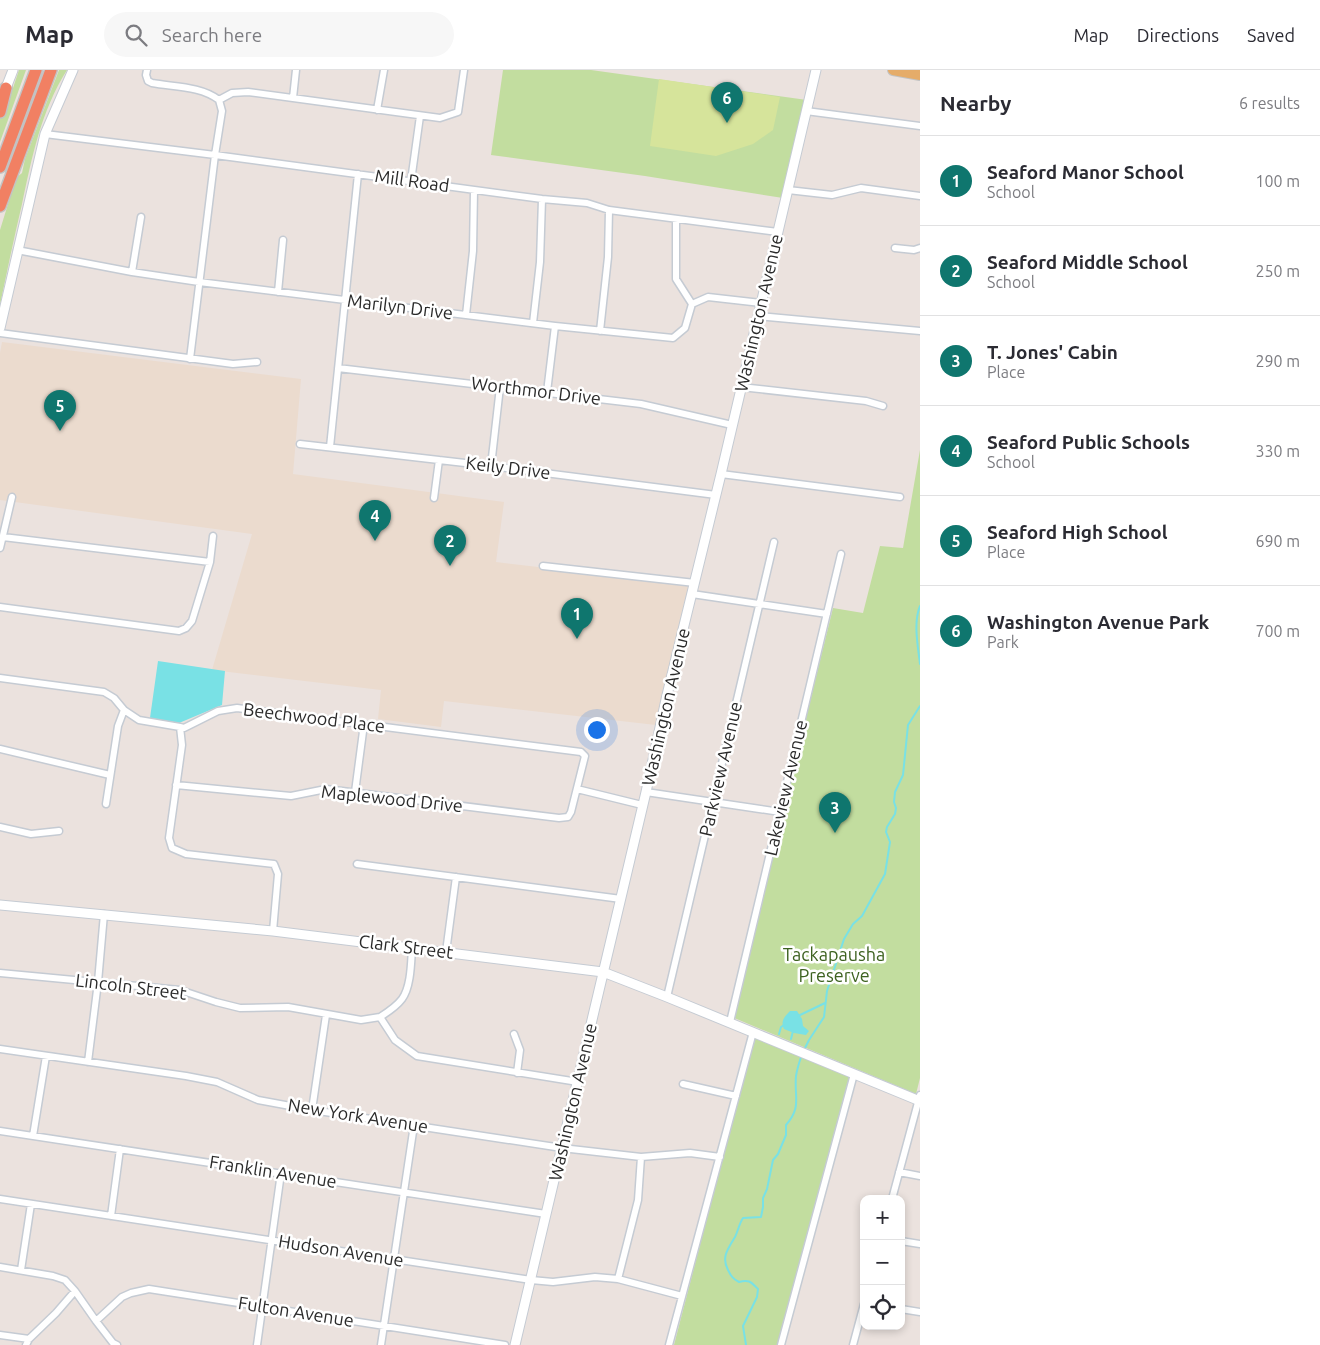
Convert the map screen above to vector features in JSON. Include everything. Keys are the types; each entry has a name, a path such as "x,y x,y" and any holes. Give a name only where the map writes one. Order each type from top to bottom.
{"highway":[{"path":"0,167 36,70"},
{"path":"0,206 51,70"},
{"path":"0,112 3,88"}],"main road":[{"path":"893,70 920,74"}],"street":[{"path":"3,88 13,70"},
{"path":"0,328 45,134 73,70"},
{"path":"147,70 146,75 152,83 200,90 212,95 219,100 222,111 190,359"},
{"path":"293,98 296,70"},
{"path":"377,110 384,70"},
{"path":"219,100 232,93 248,92 440,118 458,112 464,70"},
{"name":"Washington Avenue","path":"515,1345 816,70"},
{"path":"806,111 920,126"},
{"path":"411,181 420,116"},
{"name":"Mill Road","path":"45,134 587,204 609,210 778,232"},
{"path":"330,447 358,174"},
{"path":"788,190 832,195 861,188 920,196"},
{"path":"466,315 473,251 474,190"},
{"path":"533,323 540,262 542,199"},
{"path":"600,331 608,257 609,210"},
{"path":"132,272 141,217"},
{"path":"676,219 676,279 692,304 708,297 761,303"},
{"path":"278,292 283,240"},
{"path":"895,248 914,250 920,248"},
{"name":"Marilyn Drive","path":"17,250 132,272 200,282 555,326 673,338 685,328 692,304"},
{"path":"758,316 920,332"},
{"path":"547,392 555,326"},
{"path":"0,333 233,364 258,362"},
{"name":"Worthmor Drive","path":"338,368 641,404 732,425"},
{"path":"491,466 500,387"},
{"path":"741,387 866,401 883,406"},
{"name":"Keily Drive","path":"300,444 716,495"},
{"path":"434,498 439,460"},
{"path":"721,474 900,497"},
{"path":"0,548 12,497"},
{"path":"3,536 210,562"},
{"path":"0,607 179,631 186,628 192,621 210,562 213,536"},
{"name":"Parkview Avenue","path":"668,997 774,542"},
{"name":"Lakeview Avenue","path":"730,1022 841,554"},
{"path":"543,566 695,583"},
{"path":"692,594 827,614"},
{"name":"Beechwood Place","path":"0,678 104,692 114,698 124,710 139,720 184,728 218,711 237,708 581,752 585,756 577,789"},
{"path":"106,804 118,726 124,710"},
{"path":"355,792 364,724"},
{"path":"180,727 182,744 169,838 172,848 186,854 274,864 278,874 273,931"},
{"path":"0,749 110,775"},
{"name":"Maplewood Drive","path":"176,785 291,796 326,789 559,818 568,817 577,789"},
{"path":"577,789 642,805"},
{"path":"646,792 780,812"},
{"path":"0,827 31,834 59,831"},
{"path":"357,864 621,899"},
{"path":"446,952 456,877"},
{"name":"Clark Street","path":"0,905 273,931 603,972 920,1099"},
{"path":"88,1062 104,914"},
{"path":"412,948 410,979 403,998 380,1017 395,1040 417,1056 578,1082"},
{"name":"Lincoln Street","path":"0,973 180,990 240,1008 288,1008 361,1020 380,1017"},
{"path":"312,1110 326,1015"},
{"path":"669,1345 753,1032"},
{"path":"514,1034 520,1050 517,1072"},
{"name":"New York Avenue","path":"0,1049 218,1082 258,1100 312,1110 562,1148 641,1157 690,1154 720,1157"},
{"path":"34,1136 46,1056"},
{"path":"781,1345 854,1074"},
{"path":"683,1084 736,1096"},
{"path":"893,1195 920,1099"},
{"path":"381,1345 414,1125"},
{"name":"Franklin Avenue","path":"0,1131 546,1214"},
{"path":"111,1216 120,1149"},
{"path":"618,1279 638,1200 641,1157"},
{"path":"899,1172 920,1176"},
{"path":"256,1345 281,1174"},
{"name":"Hudson Avenue","path":"0,1199 531,1280 553,1282 595,1277 618,1279 682,1296"},
{"path":"21,1270 32,1204"},
{"path":"905,1242 920,1244"},
{"path":"0,1267 53,1276 65,1280 113,1343 117,1345"},
{"name":"Fulton Avenue","path":"96,1321 122,1297 149,1289 506,1345"},
{"path":"0,1335 28,1342 75,1291"},
{"path":"905,1310 920,1312"},
{"path":"853,1345 860,1319"}],"shaded area":[{"path":"2,342 301,379 293,474 504,502 496,562 692,585 656,725 444,701 441,727 378,719 381,690 212,670 252,534 0,500 0,353"}],"green space":[{"path":"19,70 26,70 0,142 0,119 8,92 13,88"},
{"path":"59,70 67,70 50,102 38,135 0,305 0,230 16,178 22,173 25,159"},
{"path":"503,70 591,70 807,100 783,198 645,176 491,155"},
{"path":"659,79 780,97 773,130 753,144 716,156 650,146"},
{"name":"Tackapausha Preserve","path":"920,450 920,1078 916,1094 732,1017 833,608 863,613 880,546 903,548"},
{"path":"754,1036 852,1077 780,1345 674,1345"}],"water":[{"path":"158,661 225,671 222,705 179,723 150,718"},
{"path":"790,1011 797,1011 802,1019 803,1026 809,1031 806,1035 784,1029 783,1021"}],"waterway":[{"path":"920,606 916,627 920,664"},
{"path":"805,1048 824,1017 827,991 844,939 853,924 862,916 885,874 890,842 886,832 895,814 895,792 903,775 908,725 920,706"},
{"path":"798,1016 825,1003"},
{"path":"779,1034 781,1027 784,1025"},
{"path":"791,1039 793,1031"},
{"path":"746,1345 743,1326 757,1297 758,1289 750,1282 739,1282 734,1278 726,1265 725,1257 743,1218 761,1217 763,1198 767,1189 773,1160 778,1154 786,1135 786,1125 796,1107 796,1076 801,1057"}],"place":[{"name":"Washington Avenue Park","path":"727,123"},
{"name":"Seaford High School","path":"60,431"},
{"name":"Seaford Public Schools","path":"375,541"},
{"name":"Seaford Middle School","path":"450,566"},
{"name":"Seaford Manor School","path":"577,639"},
{"name":"T. Jones' Cabin","path":"835,833"}]}
